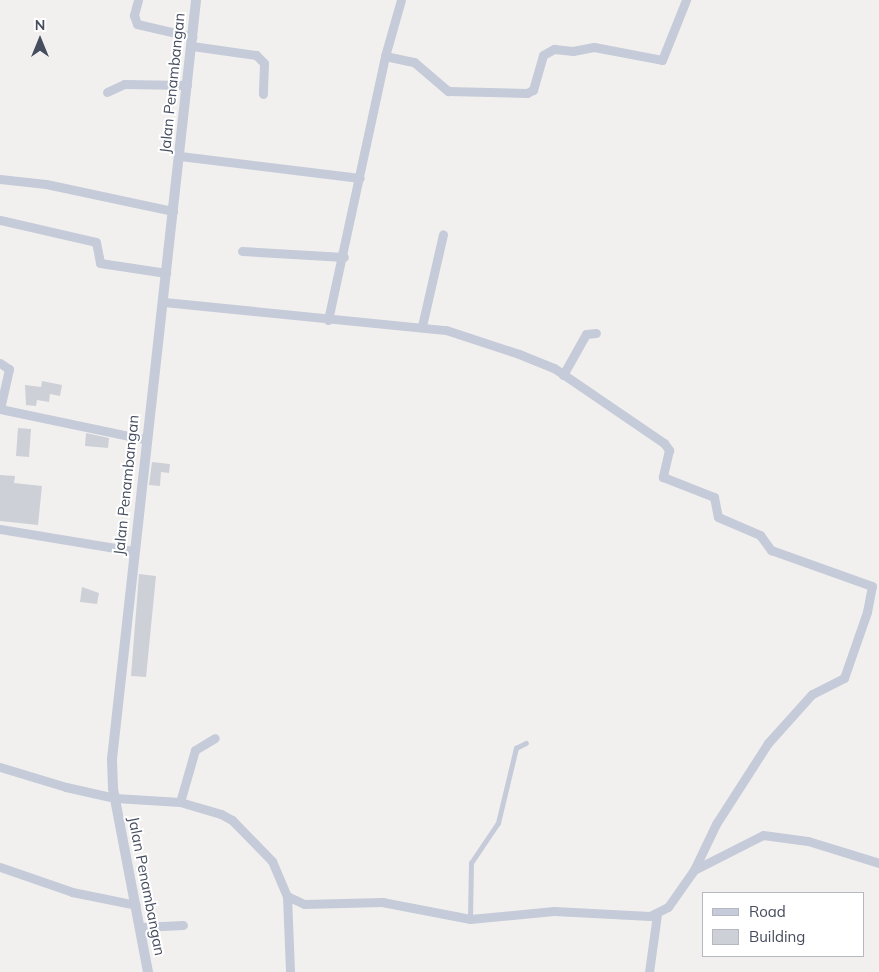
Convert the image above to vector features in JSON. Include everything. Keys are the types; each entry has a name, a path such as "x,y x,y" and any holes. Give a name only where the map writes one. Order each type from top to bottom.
{"street":[{"path":"138,0 134,15 137,24 193,41 256,54 264,63 263,94"},
{"name":"Jalan Penambangan","path":"148,972 115,798 112,759 144,439 164,302 196,0"},
{"path":"328,320 344,257 385,56 401,0"},
{"path":"385,56 414,62 448,90 527,93 533,90 543,55 554,48 572,51 594,47 662,60 686,0"},
{"path":"107,92 124,84 187,85"},
{"path":"180,156 360,178"},
{"path":"0,179 46,184 173,211"},
{"path":"0,220 96,242 100,263 166,273"},
{"path":"422,326 443,234"},
{"path":"242,251 344,257"},
{"path":"164,302 328,320 422,326 464,334 563,375 668,446 663,477 714,497 718,517 760,535 770,550 876,586 844,678 812,694 768,743 712,831 694,870 668,907 657,914 554,911 470,918 400,904 304,904 287,896"},
{"path":"563,375 586,334 596,333"},
{"path":"0,363 9,369 0,409 144,439"},
{"path":"0,529 133,551"},
{"path":"180,802 195,750 215,738"},
{"path":"0,767 20,776 115,798 180,802 232,820 272,861 287,896 290,972"},
{"path":"694,870 770,834 808,840 879,863"},
{"path":"0,867 72,892 136,905"},
{"path":"649,972 657,914"},
{"path":"140,927 183,925"}],"lane":[{"path":"470,918 471,863 498,823 516,748 526,743"}],"building":[{"path":"42,381 62,385 60,396 50,394 49,402 37,400 36,406 26,405 25,385 41,387"},
{"path":"18,428 31,429 29,457 16,456"},
{"path":"86,433 109,438 108,448 85,446"},
{"path":"152,462 170,464 169,473 161,472 160,486 149,485"},
{"path":"0,475 15,476 14,483 42,486 38,525 0,521"},
{"path":"139,574 156,576 146,677 131,676"},
{"path":"82,587 99,593 97,604 80,602"}]}
